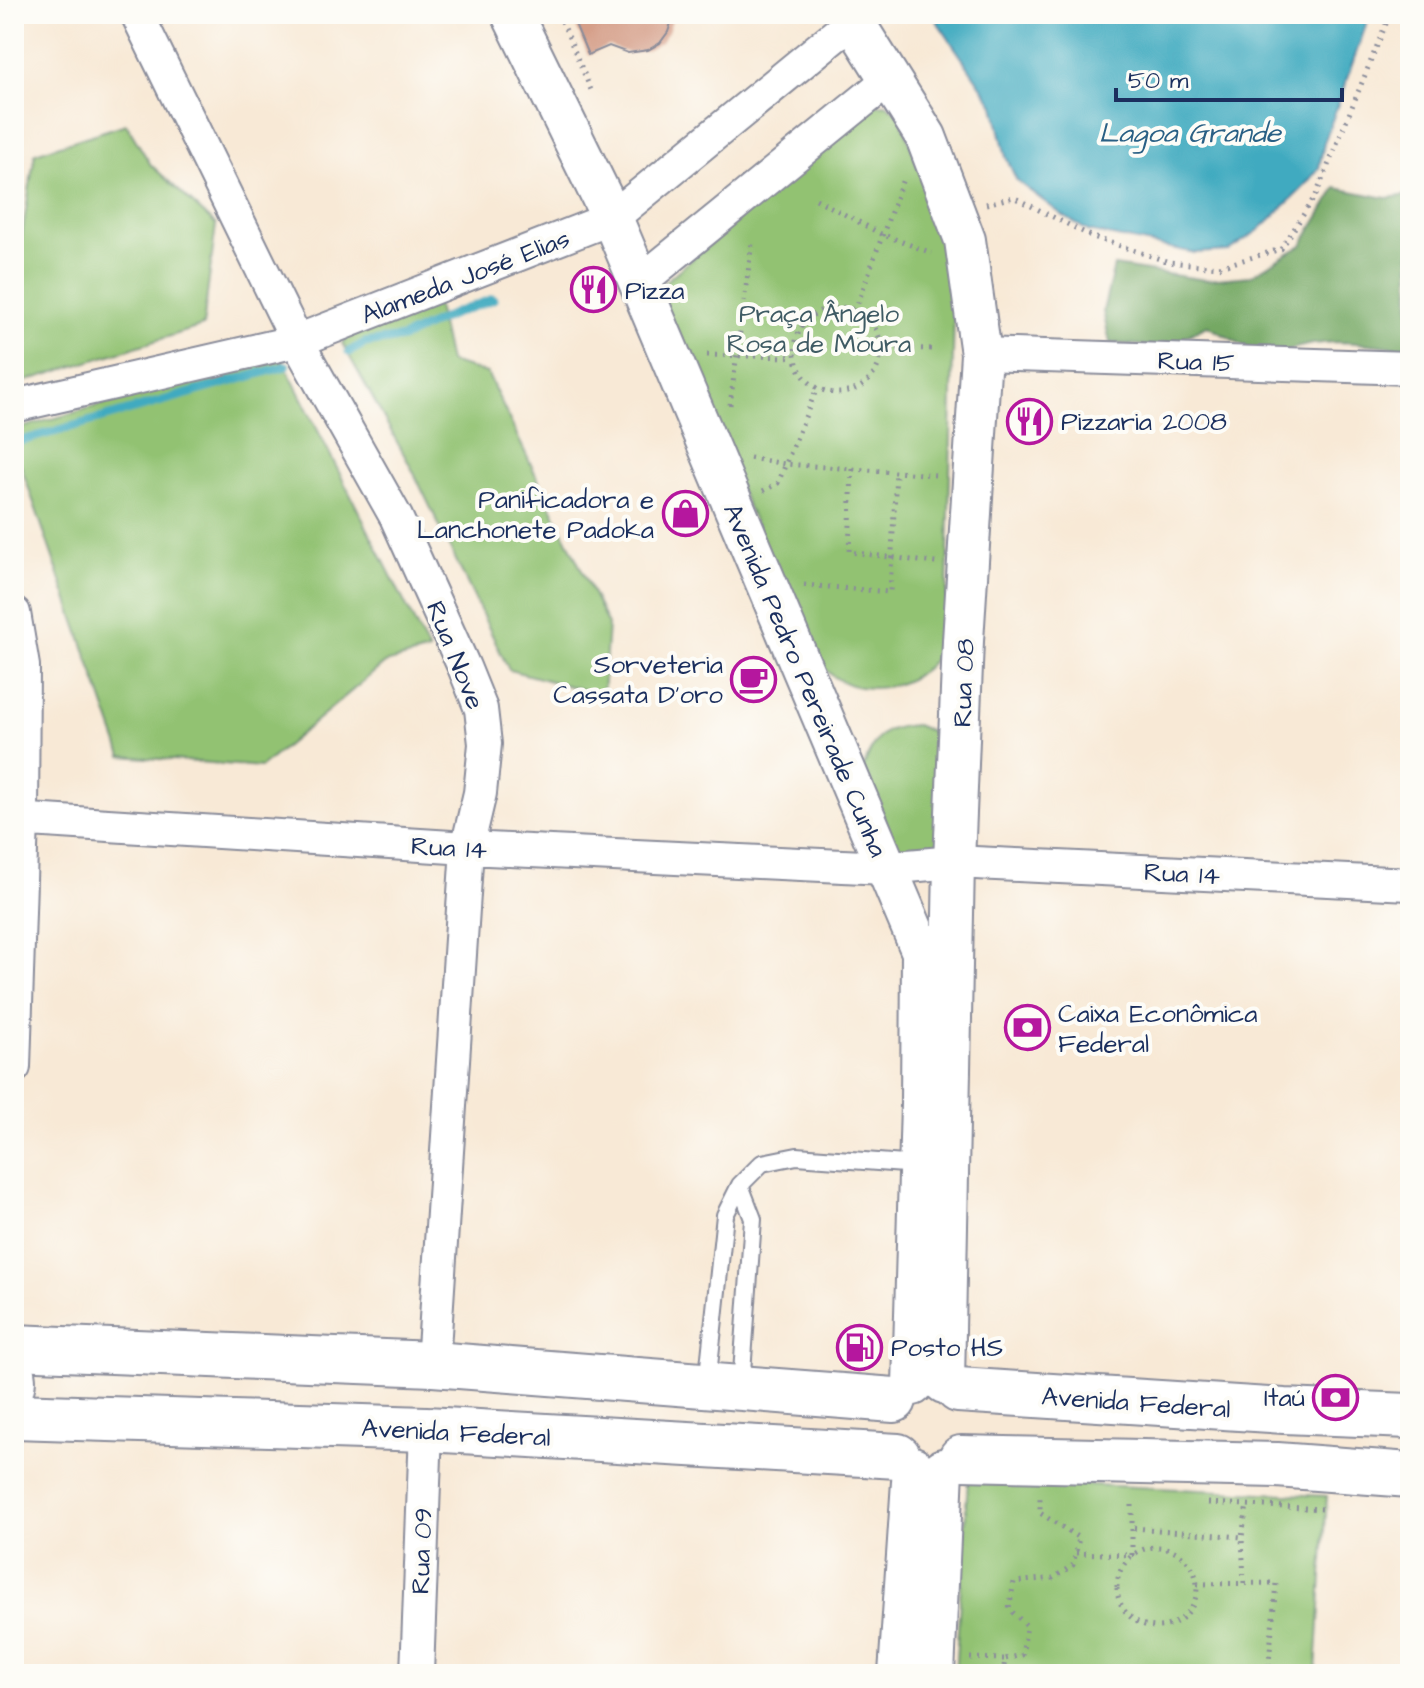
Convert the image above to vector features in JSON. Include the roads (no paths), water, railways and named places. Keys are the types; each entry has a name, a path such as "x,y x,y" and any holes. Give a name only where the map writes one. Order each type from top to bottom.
{"main road":[{"name":"Avenida Federal","path":"14,1347 433,1364 724,1388 927,1389 1410,1416"},
{"path":"927,1389 968,1402 974,1416 975,1431 970,1446 929,1463 889,1443 885,1429 887,1413 927,1389"},
{"name":"Avenida Federal","path":"14,1416 426,1429 929,1463 1277,1465 1410,1475"}],"street":[{"name":"Rua Nove","path":"137,14 297,341 396,517 481,709 485,744 480,793 467,848 433,1364"},
{"name":"Avenida Pedro Pereirade Cunha","path":"512,14 640,282 922,952 919,1165 927,1389"},
{"name":"Alameda José Elias","path":"14,406 297,341 612,218 852,17"},
{"name":"Rua 08","path":"852,17 926,137 965,240 981,354 963,641 927,1389"},
{"path":"640,282 891,78"},
{"name":"Rua 15","path":"981,354 1410,368"},
{"path":"14,613 23,666 14,1067"},
{"name":"Rua 14","path":"18,819 467,848 885,868 954,862 1410,884"},
{"path":"14,1360 19,1374 19,1389 14,1396"},
{"name":"Rua 09","path":"417,1674 426,1429"},
{"path":"929,1463 949,1670"},
{"path":"899,1674 929,1463"}],"lane":[{"path":"724,1388 725,1215 740,1185 762,1163 797,1156 919,1165"},
{"path":"724,1388 753,1219 740,1185"}],"water":[{"name":"Lagoa Grande","path":"932,14 1375,14 1368,20 1324,143 1319,168 1259,230 1228,251 1195,253 1088,231 1017,181 1006,157 994,105"}],"waterway":[{"path":"349,352 365,343 402,338 493,299"},
{"path":"14,443 286,366"}],"place":[{"name":"Pizza","path":"594,290"},
{"name":"Pizzaria 2008","path":"1030,421"},
{"name":"Panificadora e Lanchonete Padoka","path":"685,514"},
{"name":"Sorveteria Cassata D'oro","path":"754,679"},
{"name":"Caixa Econômica Federal","path":"1027,1028"},
{"name":"Posto HS","path":"860,1347"},
{"name":"Itaú","path":"1336,1397"}],"park label":[{"name":"Praça Ângelo Rosa de Moura","path":"819,328"}]}
